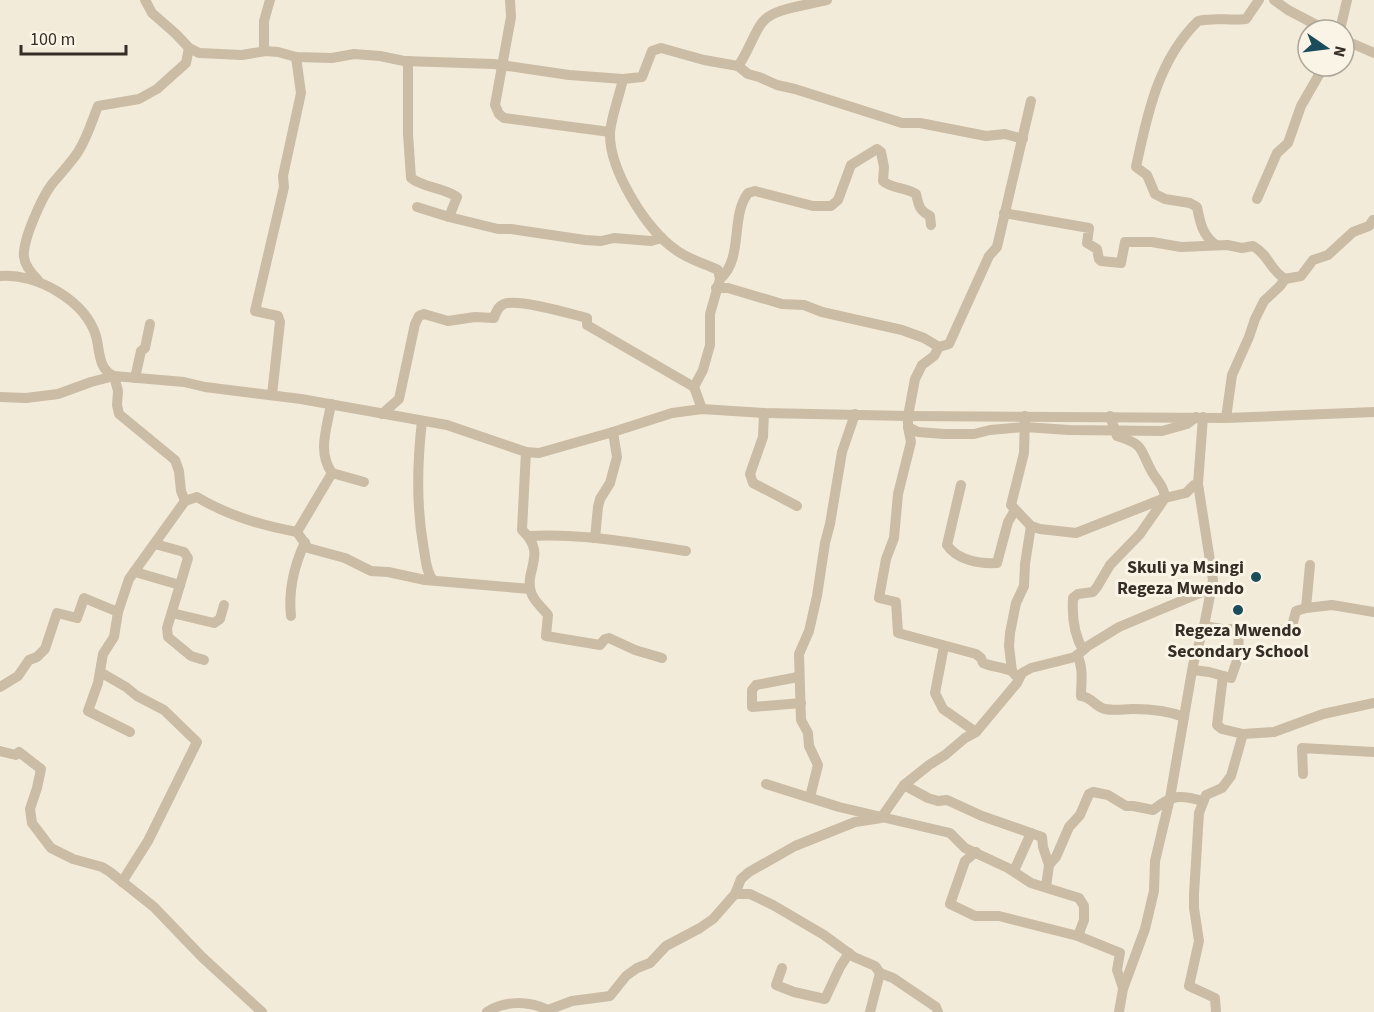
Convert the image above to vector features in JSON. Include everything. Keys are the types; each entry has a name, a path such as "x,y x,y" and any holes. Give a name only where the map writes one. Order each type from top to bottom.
{"street":[{"path":"145,0 152,13 189,48 199,54 242,55 264,51 296,57 332,58 354,54 408,61 503,66 569,75 623,79 642,77 652,51 661,48 738,66 748,74 777,85 795,88 902,123 920,123 986,136 1005,134 1023,139"},
{"path":"264,51 264,21 270,0"},
{"path":"510,0 510,17 495,105 499,114 504,118 610,132"},
{"path":"738,66 762,21 783,11 827,0"},
{"path":"1216,245 1211,242 1199,223 1197,207 1190,203 1165,199 1155,194 1148,175 1136,167 1147,117 1163,69 1173,51 1198,21 1220,18 1246,19 1259,0"},
{"path":"1274,0 1303,18"},
{"path":"1343,18 1347,0"},
{"path":"1356,45 1374,53"},
{"path":"39,282 27,267 24,256 30,229 41,202 52,184 62,175 79,150 99,106 139,99 157,89 186,63 189,48"},
{"path":"272,395 280,322 278,316 255,311 284,188 283,176 301,93 296,57"},
{"path":"408,61 408,134 411,178 457,197 449,217"},
{"path":"1257,199 1277,153 1288,143 1301,106 1317,78"},
{"path":"623,79 610,132 616,166 634,202 662,238 675,250 717,270 718,284 710,314 710,345 703,370 694,387"},
{"path":"1031,101 997,247 989,256 950,344 939,347 934,356 922,365 915,379 908,422 910,442 898,494 894,538 886,559 879,598 896,602 898,633 976,654 984,663 1001,666 1015,675 1069,660 1134,619 1212,588"},
{"path":"718,284 726,273 732,258 739,215 748,193 755,191 787,201 813,206 831,206 838,200 851,165 877,149 881,152 884,167 883,181 916,194 920,210 930,216 931,225"},
{"path":"417,207 498,229 602,242 614,238 651,241 662,238"},
{"path":"1004,213 1089,228 1086,243 1097,249 1101,261 1115,264 1121,263 1125,242 1152,242 1181,247 1216,245 1242,248 1253,246 1267,256 1274,271 1285,279"},
{"path":"1226,418 1232,375 1264,301 1285,279 1301,276 1313,260 1328,255 1353,232 1369,226 1373,220"},
{"path":"0,276 22,277 39,282 50,287 77,307 96,336 99,357 108,373 331,404 447,425 526,452 539,453 672,413 702,409 764,413 855,414 908,422 1025,421 1110,416 1226,418 1374,412"},
{"path":"718,284 782,304 804,305 822,312 902,330 924,338 939,347"},
{"path":"382,414 399,399 415,324 419,316 424,314 448,321 474,316 494,318 502,304 510,303 554,309 587,318 587,325 694,387 702,409"},
{"path":"135,378 150,324"},
{"path":"0,398 26,399 58,394 114,375"},
{"path":"114,375 118,391 119,414 175,460 185,501"},
{"path":"331,404 323,457 325,463 332,473 364,482"},
{"path":"764,413 763,437 750,474 753,483 797,506"},
{"path":"810,797 818,765 809,746 808,733 801,720 799,654 809,631 842,452 855,414"},
{"path":"1110,416 1116,436 1131,440 1141,448 1162,484 1166,498"},
{"path":"908,422 918,432 935,434 974,434 1025,421 1069,430 1162,431 1187,424 1200,417"},
{"path":"1119,1012 1123,989 1154,891 1155,861 1170,798 1193,665 1212,588 1212,569 1198,484 1200,417"},
{"path":"422,421 418,457 419,513 427,570 433,580"},
{"path":"1025,421 1024,453 1011,505 1031,526 1040,530 1076,533 1166,498 1186,494 1196,483 1198,484"},
{"path":"595,538 600,499 610,483 616,457 613,432"},
{"path":"526,452 522,530 529,536 535,560 530,590 534,600 548,615 546,636 600,645 605,639 609,639 662,658"},
{"path":"297,532 332,473"},
{"path":"961,485 947,544 952,553 981,564 997,563 1008,522 1015,510"},
{"path":"130,732 88,711 98,683 103,654 114,637 118,612 129,579 185,501 197,497 264,526 297,532 308,548 345,558 371,571 530,590"},
{"path":"1166,498 1140,534 1110,565 1093,592 1078,594 1073,598 1073,615 1082,672 1081,696 1091,699 1097,706 1105,709 1150,710 1185,717"},
{"path":"487,1012 518,1003 536,1005 548,1011 572,1001 610,996 626,976 650,963 666,946 713,919 735,894 741,879 749,872 795,846 855,822 881,818 904,785 976,732 1017,683 1009,646 1010,633 1016,603 1024,586 1031,526"},
{"path":"529,536 595,538 686,551"},
{"path":"291,615 289,600 292,580 297,559 305,542"},
{"path":"155,543 184,552 188,558 166,628 168,637 191,656 204,660"},
{"path":"1306,608 1310,565"},
{"path":"135,572 180,585"},
{"path":"0,687 18,676 29,660 37,657 45,649 57,613 77,618 84,598 101,607 118,612"},
{"path":"172,613 214,623 220,619 224,604"},
{"path":"1204,626 1222,629 1291,630 1296,611 1306,608 1332,605 1374,612"},
{"path":"1193,670 1231,678 1238,658 1239,629"},
{"path":"944,646 935,693 943,709 976,732"},
{"path":"100,672 164,710 197,742 148,841 122,882"},
{"path":"1223,676 1217,725 1222,729 1243,734 1274,732 1323,714 1374,703"},
{"path":"798,677 756,685 752,690 752,708 801,703"},
{"path":"1216,1012 1215,998 1189,986 1199,941 1194,894 1199,813 1206,795 1222,789 1231,776 1243,734"},
{"path":"1303,774 1302,748 1374,752"},
{"path":"0,751 10,755 20,752 41,769 30,809 32,823 51,848 73,859 102,867 122,882 154,907 202,957 262,1012"},
{"path":"766,784 881,818 950,833 956,842 1031,883 1079,898 1084,906 1084,920 1078,936"},
{"path":"904,785 928,798 938,801 947,800 982,816 1062,844"},
{"path":"1046,887 1049,865 1056,857 1069,827 1080,815 1089,794 1093,792 1108,795 1126,806 1144,810 1153,810 1170,798 1186,796 1203,801"},
{"path":"1036,835 1049,865"},
{"path":"1014,872 1036,835"},
{"path":"976,852 965,861 950,903 975,916 999,916 1078,936 1120,953 1126,950 1137,950"},
{"path":"735,894 750,894 773,905 824,935 849,953 875,966 880,973 893,978 936,1007 938,1012"},
{"path":"782,968 776,985 825,999 849,953"},
{"path":"1120,953 1118,970 1123,989"},
{"path":"870,1012 880,973"}],"place":[{"name":"Skuli ya Msingi Regeza Mwendo","path":"1256,577"},
{"name":"Regeza Mwendo Secondary School","path":"1238,610"}]}
